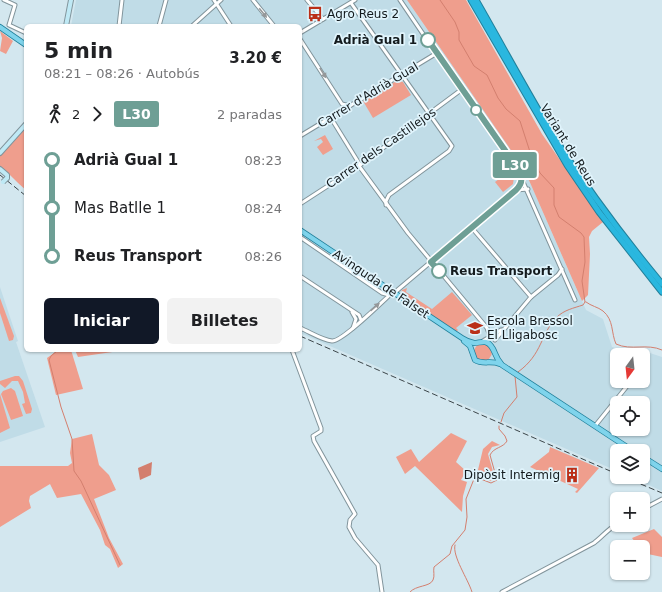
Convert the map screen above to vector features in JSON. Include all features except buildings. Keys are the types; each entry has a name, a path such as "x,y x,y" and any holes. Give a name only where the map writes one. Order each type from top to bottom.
{"highway":[{"name":"Variant de Reus","path":"471,0 567,165 599,212 662,292"},
{"name":"Variant de Reus","path":"476,0 531,97 570,161 602,208 662,284"}],"main road":[{"path":"0,24 24,41"},
{"path":"0,27 24,44"},
{"name":"Avinguda de Falset","path":"302,231 392,293 462,338"},
{"path":"462,338 472,343 480,342 489,344 493,348 494,353 502,365"},
{"path":"462,338 472,351 476,360 481,363 487,362 502,365 622,444"},
{"path":"472,351 473,347 480,342"},
{"path":"487,362 492,358 494,353"},
{"path":"650,462 662,469"}],"street":[{"path":"4,0 15,6 10,25 24,32"},
{"path":"67,24 72,0"},
{"path":"119,24 122,0"},
{"path":"160,24 166,0"},
{"path":"214,0 231,24"},
{"path":"194,24 220,0"},
{"path":"253,0 272,24"},
{"path":"307,0 323,19"},
{"path":"400,0 516,166 528,189 575,300"},
{"path":"302,32 352,1 451,144 451,149 390,195 384,197 380,195"},
{"path":"302,37 305,30"},
{"path":"302,41 342,104 341,112"},
{"name":"Carrer d'Adrià Gual","path":"302,135 437,53"},
{"name":"Carrer dels Castillejos","path":"302,203 359,166 462,90"},
{"path":"342,104 350,106"},
{"path":"331,118 359,166 386,205 431,262 487,328 495,333"},
{"path":"0,153 24,127"},
{"path":"0,169 7,175 7,178 0,187"},
{"path":"302,329 332,341 338,340 352,330 392,293 516,190 522,184 522,178"},
{"path":"516,190 528,189"},
{"path":"386,205 386,201 390,195"},
{"path":"472,228 531,297"},
{"name":"Avinguda de Falset","path":"302,238 382,293 392,293"},
{"path":"495,340 531,297 558,275 562,269"},
{"path":"302,277 360,316 361,321"},
{"path":"349,309 355,319 361,321"},
{"path":"352,330 355,319"},
{"path":"487,328 490,336"},
{"path":"480,342 503,330"},
{"path":"493,348 495,333"},
{"path":"293,352 321,428 321,432 313,436 330,471 354,510 355,514 350,520 349,527 355,538 378,565 382,592"},
{"path":"595,426 626,388"},
{"path":"650,505 662,499"},
{"path":"502,592 594,543 610,528"}],"shaded area":[{"path":"76,0 407,0 524,169 586,310 603,319 612,347 615,348 610,348 610,388 650,388 650,353 662,357 662,491 646,484 650,484 650,444 610,444 610,468 302,334 302,24 71,24"},
{"path":"407,0 466,0 542,134 603,222 592,231 589,237 590,254 588,295 582,301 524,169"},
{"path":"0,31 13,41 6,54 0,51 2,38"},
{"path":"398,80 403,82 411,95 373,118 363,101"},
{"path":"24,130 24,188 0,166 0,156"},
{"path":"325,135 333,149 323,155 317,147 323,142 321,139 314,141"},
{"path":"508,172 514,177 513,184 503,192 495,182"},
{"path":"0,287 18,341 16,342 45,427 0,442"},
{"path":"407,288 406,292 432,309 452,292 472,315 456,328 458,330 456,332 401,294 402,290"},
{"path":"0,298 14,336 13,340 9,341 0,313"},
{"path":"483,343 489,346 492,352 489,358 483,361 477,358 474,352 477,346"},
{"path":"55,352 72,352 83,389 56,395 47,358"},
{"path":"76,352 112,352 78,357"},
{"path":"19,376 23,381 32,409 31,413 26,414 22,404 25,403 23,392 18,381 12,381 5,388 0,384 0,381"},
{"path":"11,388 15,391 23,416 11,420 1,394 3,391"},
{"path":"0,394 10,428 0,433"},
{"path":"451,433 467,441 456,462 466,471 461,480 467,482 463,496 462,512 415,466 405,474 396,457 411,449 419,462"},
{"path":"92,434 99,465 109,475 116,490 94,499 109,538 123,564 118,568 110,549 105,545 100,530 81,494 57,498 50,484 30,496 29,501 31,508 0,527 0,466 68,466 72,463 70,453 72,439"},
{"path":"492,441 500,445 492,447 488,454 494,475 490,481 477,474 483,449"},
{"path":"550,447 599,468 577,493 575,492 578,489 530,467 549,452"},
{"path":"152,462 151,475 140,480 138,468"},
{"path":"654,529 662,537 662,557 650,554 650,540 634,540 632,538 650,532"}],"waterway":[{"path":"440,0 455,22 459,32 459,40 474,66 487,75 498,98 506,109 520,121 531,155 540,173 554,188 554,205 559,217 581,233 584,237 585,262 582,281 585,302"},
{"path":"518,372 526,365 537,351 547,330 557,317 566,311 583,305 585,302"},
{"path":"586,302 607,315 611,322 616,344 627,347 651,347 662,350"},
{"path":"56,352 49,360 61,407 72,439 74,471 81,481 120,565"},
{"path":"501,422 504,413 517,397 515,376"},
{"path":"410,592 416,588 429,584 433,580 434,567 450,554 452,546 465,530 467,517 466,499 474,479 478,478 491,483 497,480 490,455 494,450 507,441 499,429 499,426"},
{"path":"455,545 458,561 472,592"}],"railway":[{"path":"0,175 24,194"},
{"path":"302,337 610,471"},
{"path":"641,484 662,493"}],"bus line":[{"name":"L30","path":"428,40 516,166 522,178 522,184 516,190 431,262 439,271"}],"place":[{"name":"Agro Reus 2","path":"315,14"},
{"name":"Adrià Gual 1","path":"428,40"},
{"name":"Reus Transport","path":"439,271"},
{"name":"Escola Bressol El Lligabosc","path":"475,328"},
{"name":"Dipòsit Intermig","path":"572,475"}]}
